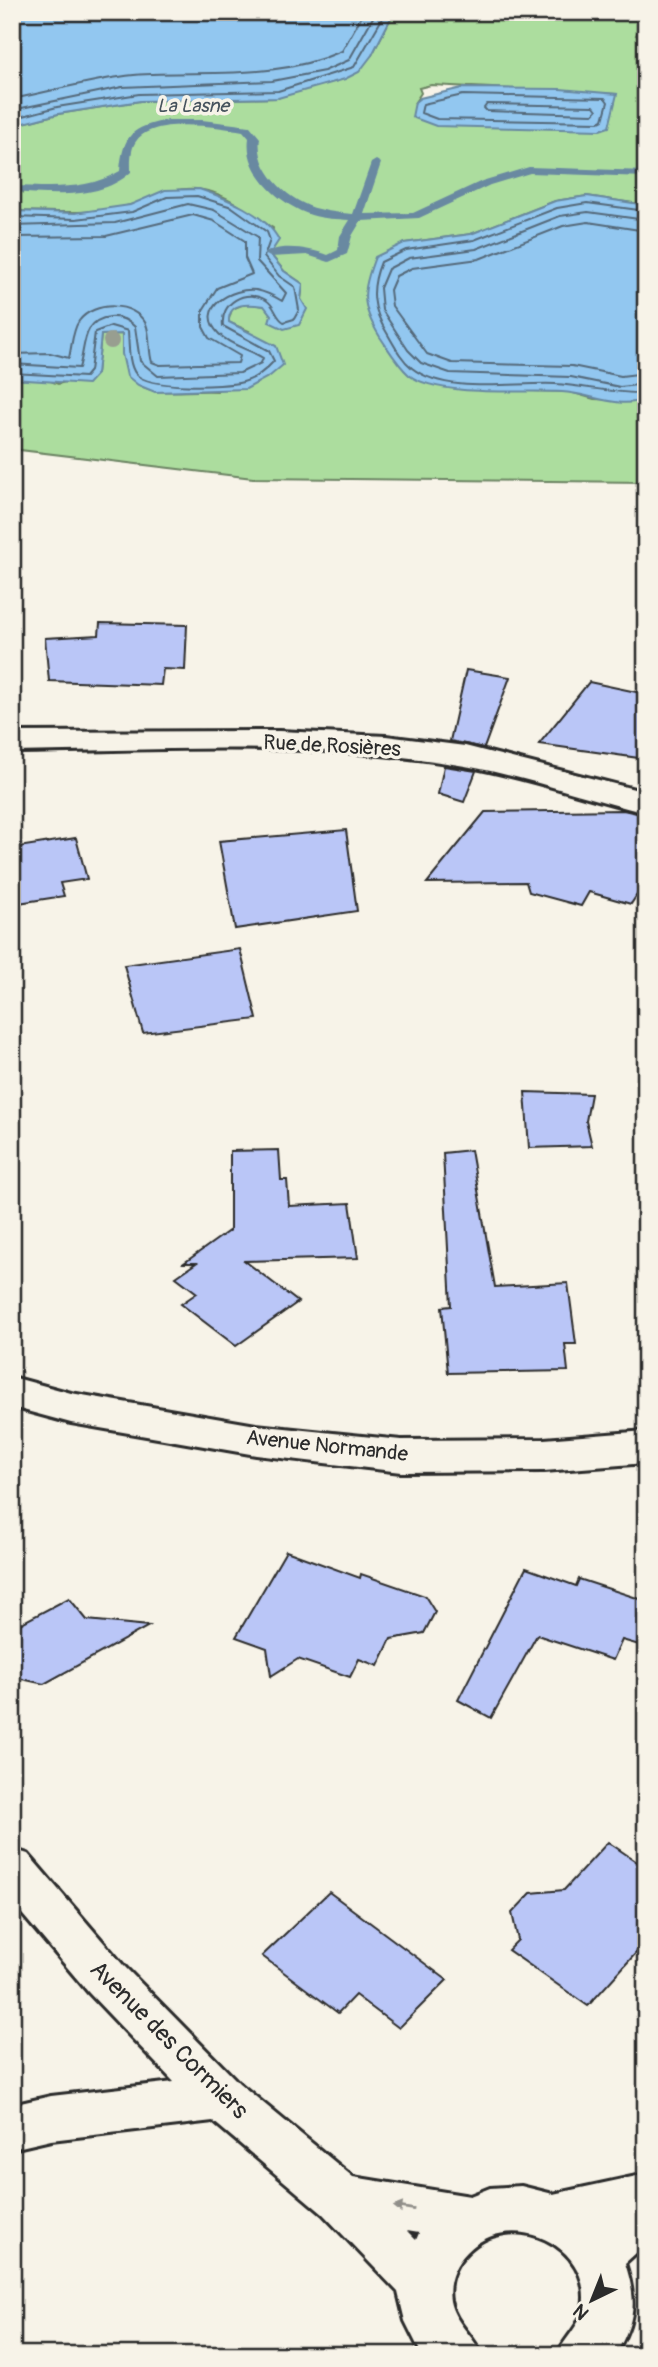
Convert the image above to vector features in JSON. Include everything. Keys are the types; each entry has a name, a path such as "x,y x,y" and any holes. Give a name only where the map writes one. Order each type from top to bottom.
{"street":[{"name":"Rue de Rosières","path":"12,742 321,742 440,752 526,769 646,803"},
{"name":"Avenue Normande","path":"12,1392 71,1408 257,1440 401,1456 544,1455 646,1447"},
{"name":"Avenue des Cormiers","path":"12,1868 106,1979 222,2098 341,2198 424,2283"},
{"path":"12,2127 51,2118 222,2098"},
{"path":"555,2216 646,2197"},
{"path":"341,2198 468,2218"},
{"path":"456,2355 435,2330 426,2307 424,2283 431,2257 446,2234 468,2218 496,2209 526,2208 555,2216 580,2232 598,2255 607,2278 610,2302 604,2326 591,2352"},
{"path":"598,2255 646,2212"}],"green space":[{"path":"394,12 646,12 646,24 643,23 636,35 646,40 646,205 587,196 555,201 471,234 404,243 486,390 570,392 594,399 646,399 646,482 253,478 12,449 12,379 48,380 58,384 97,374 101,335 122,334 123,357 128,373 137,384 163,391 217,391 249,331 228,322 232,309 247,303 265,306 271,315 301,299 303,284 284,271 270,254 273,228 237,204 208,191 179,190 101,211 12,211 12,126 58,114 140,101 278,98 372,55","holes":["431,85 617,94 415,102 421,93 419,88"]}],"water":[{"path":"12,12 394,12 372,55 359,72 345,79 278,98 140,101 58,114 12,126"},
{"path":"462,88 560,89 617,94 609,127 600,130 436,126 412,117 415,102 420,98"},
{"path":"199,189 255,214 273,230 279,240 270,254 284,271 303,284 301,299 307,309 299,325 284,329 269,322 271,315 264,306 241,305 232,310 230,315 229,322 276,346 283,365 270,376 246,389 155,392 138,385 127,376 122,354 122,334 101,335 97,374 88,384 12,379 12,211 75,213 130,205 165,190"},
{"path":"587,196 646,205 646,399 625,403 562,392 460,390 422,382 405,371 380,337 366,307 367,279 375,257 404,243 471,234 555,201"}],"building":[{"path":"100,623 187,625 185,670 163,669 161,685 49,681 45,638 99,635"},
{"path":"466,670 510,677 484,748 450,741"},
{"path":"589,682 646,694 646,759 539,744"},
{"path":"444,766 476,771 464,802 438,794"},
{"path":"623,810 646,815 646,881 631,904 589,892 581,906 529,892 526,882 427,883 485,812"},
{"path":"346,830 357,911 235,929 219,841"},
{"path":"76,838 87,879 60,883 64,896 12,904 12,848"},
{"path":"240,949 257,1019 143,1033 124,965"},
{"path":"525,1092 591,1094 586,1121 592,1146 529,1148"},
{"path":"279,1150 281,1180 287,1180 289,1206 350,1203 358,1258 245,1261 298,1302 236,1346 181,1304 197,1293 176,1277 196,1263 184,1263 230,1230 230,1151"},
{"path":"471,1150 495,1287 568,1283 576,1344 565,1344 568,1371 448,1373 442,1307 451,1306 443,1153"},
{"path":"286,1551 360,1578 361,1574 425,1596 435,1612 424,1633 391,1639 378,1666 359,1659 350,1677 298,1659 271,1676 267,1648 236,1637"},
{"path":"526,1568 576,1586 579,1579 646,1601 646,1647 622,1640 613,1660 537,1635 491,1718 458,1700"},
{"path":"69,1598 87,1620 149,1626 44,1684 12,1677 12,1628"},
{"path":"608,1842 646,1868 646,1942 588,2006 508,1950 518,1940 512,1913 531,1893 564,1890"},
{"path":"329,1892 447,1980 399,2028 355,1995 338,2013 262,1956"}],"waterway":[{"name":"La Lasne","path":"12,189 57,191 99,185 125,172 129,143 140,132 168,124 218,125 246,128 255,138 253,150 262,173 285,197 314,212 357,218"},
{"path":"357,218 376,163"},
{"name":"La Lasne","path":"357,218 415,216 486,183 529,170 646,174"},
{"path":"270,254 308,252 329,259 343,252 346,236 357,218"}]}
